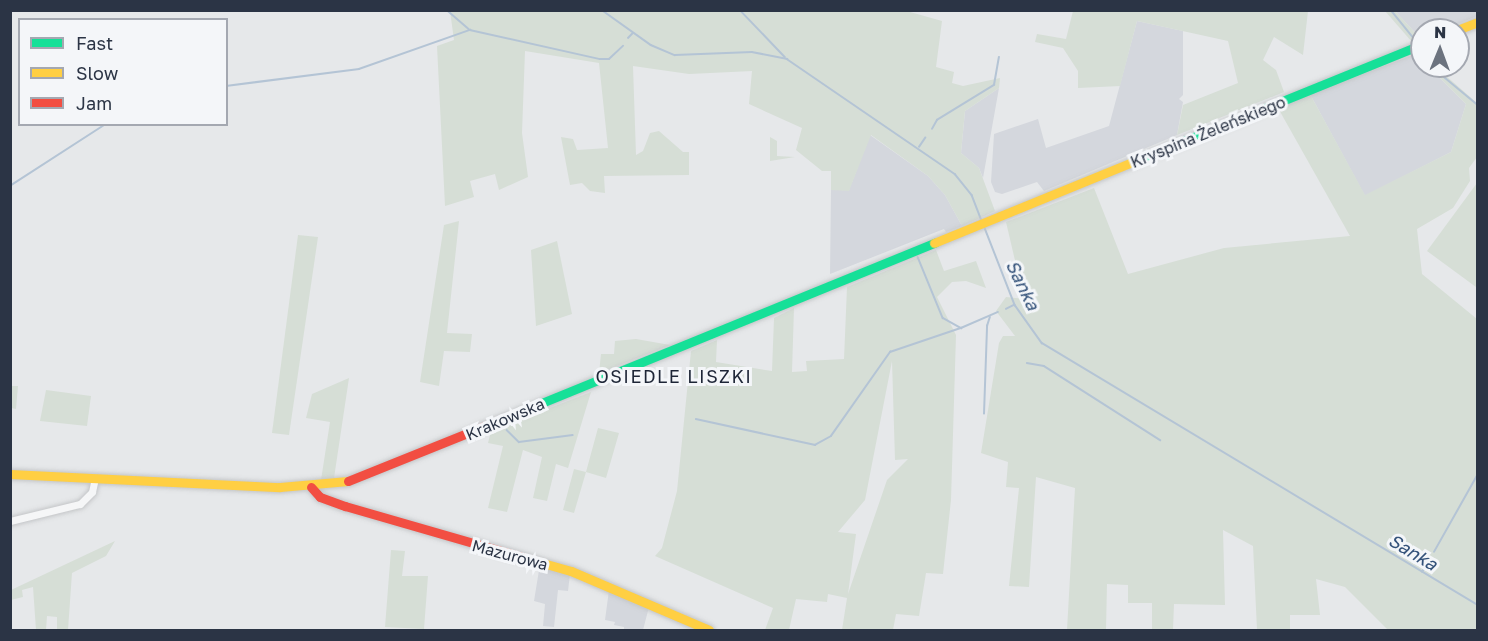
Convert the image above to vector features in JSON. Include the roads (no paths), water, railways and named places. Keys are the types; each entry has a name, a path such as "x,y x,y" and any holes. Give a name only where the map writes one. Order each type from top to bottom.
{"main road":[{"name":"Kryspina Żeleńskiego","path":"975,227 1410,49"},
{"name":"Krakowska","path":"10,474 311,487 368,475 975,227"},
{"name":"Mazurowa","path":"311,487 320,497 345,506 571,571 709,630"}],"street":[{"path":"10,520 80,504 92,492 95,478"}],"waterway":[{"path":"447,10 469,29"},
{"name":"Sanka","path":"602,10 651,45 675,55 752,52 787,59 955,174 972,195 982,221"},
{"path":"740,10 785,57"},
{"path":"1391,10 1410,34"},
{"path":"228,86 359,69 470,30 600,59 609,59 623,46"},
{"name":"Sanka","path":"628,38 632,34"},
{"path":"932,129 937,120 994,85 999,57"},
{"path":"1445,78 1478,105"},
{"path":"10,186 103,126"},
{"path":"919,147 925,138"},
{"name":"Sanka","path":"985,228 1015,305 1042,343 1478,605"},
{"path":"918,257 943,318 961,328 998,312"},
{"path":"1006,309 1014,305"},
{"path":"984,414 987,326 990,317"},
{"path":"696,419 815,445 831,436 890,352 961,328"},
{"path":"1027,363 1044,366 1160,440"},
{"path":"507,430 519,442 573,435"},
{"path":"1434,552 1478,474"},
{"path":"1422,572 1430,560"}],"district":[{"name":"OSIEDLE LISZKI","path":"674,376"}]}
